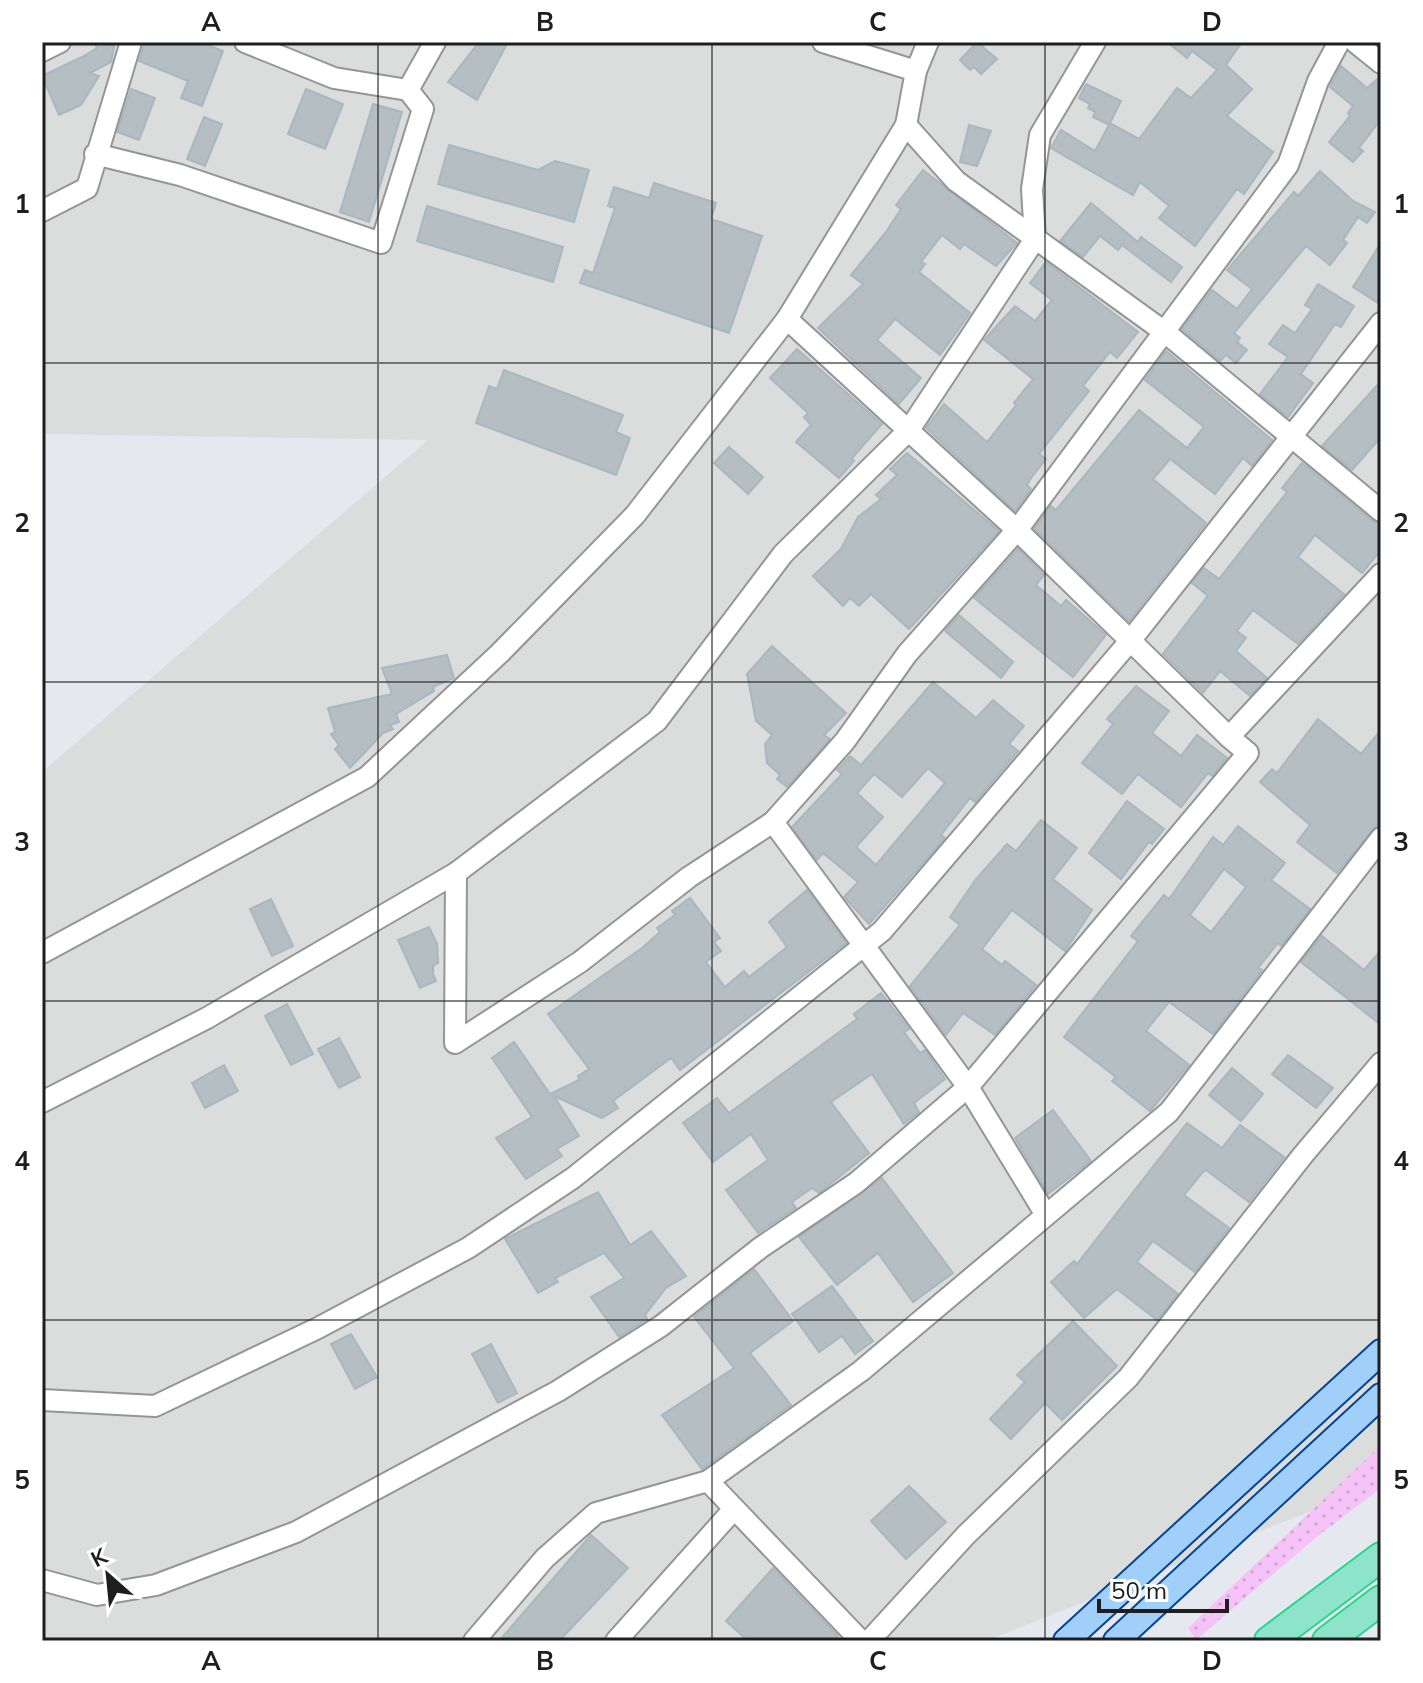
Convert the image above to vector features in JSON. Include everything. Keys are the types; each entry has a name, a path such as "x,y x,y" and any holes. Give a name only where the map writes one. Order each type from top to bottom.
{"highway":[{"path":"1269,1641 1381,1557"},
{"path":"1327,1641 1381,1600"}],"main road":[{"path":"1066,1641 1381,1352"},
{"path":"1116,1641 1381,1396"}],"street":[{"path":"42,51 60,42"},
{"path":"42,211 87,188 131,42"},
{"path":"95,154 180,175 381,243 423,109 408,90 334,78 245,42"},
{"path":"408,90 435,42"},
{"path":"823,42 916,71"},
{"path":"42,953 367,777 500,653 635,515 787,319 906,125 916,71 928,42"},
{"path":"42,1102 207,1018 456,873 657,721 783,554 909,430 1035,239 1032,189 1040,135 1095,42"},
{"path":"456,873 455,1043 580,962 689,877 773,822 845,741 907,654 1017,530 1288,165 1318,81 1339,42"},
{"path":"1355,42 1381,63"},
{"path":"906,125 956,181 1166,333 1381,511"},
{"path":"42,1580 97,1595 156,1585 296,1532 558,1391 661,1326 760,1248 856,1183 968,1087 1248,753 1017,530 787,319"},
{"path":"42,1400 155,1406 318,1328 468,1248 573,1178 882,931 1130,641 1381,323"},
{"path":"1229,737 1381,574"},
{"path":"773,822 968,1087 1046,1215"},
{"path":"474,1641 545,1558 596,1513 708,1481 861,1371 1169,1112 1381,838"},
{"path":"869,1641 966,1535 1128,1378 1303,1155 1381,1063"},
{"path":"708,1481 861,1641"},
{"path":"616,1641 734,1509"}],"shaded area":[{"path":"42,42 1381,42 1381,1483 986,1641 42,1641 42,772 428,440 42,434"},
{"path":"1381,1445 1381,1488 1319,1535 1196,1640 1188,1628"}],"building":[{"path":"94,42 115,42 111,62 90,73 99,76 81,105 59,115 42,76 97,48"},
{"path":"145,42 200,42 223,51 202,106 181,98 188,81 139,61"},
{"path":"479,42 508,42 477,100 448,82"},
{"path":"977,42 997,59 981,74 974,67 970,70 960,60"},
{"path":"1167,42 1242,42 1226,65 1252,89 1227,116 1273,152 1244,194 1237,189 1195,246 1159,218 1169,206 1140,182 1133,195 1051,148 1061,130 1095,151 1110,123 1139,139 1177,88 1191,98 1217,70 1192,51 1187,58"},
{"path":"1341,66 1367,88 1381,76 1381,119 1359,148 1363,151 1353,162 1329,142 1350,116 1348,113 1353,106 1330,87"},
{"path":"1086,84 1121,101 1109,125 1093,117 1095,112 1088,108 1090,104 1079,98"},
{"path":"131,89 155,98 139,140 117,132"},
{"path":"306,89 343,104 325,149 288,134"},
{"path":"373,104 402,112 369,222 340,212"},
{"path":"204,117 222,124 205,166 187,159"},
{"path":"969,125 991,131 977,166 960,162"},
{"path":"449,145 538,170 555,161 589,170 574,222 438,184"},
{"path":"923,170 1017,243 996,266 964,244 960,249 942,235 921,262 925,264 919,272 970,313 940,355 895,319 877,340 921,378 899,404 818,328 863,284 851,275 886,232 901,209 896,205"},
{"path":"1320,171 1353,201 1375,212 1367,223 1358,217 1343,240 1347,243 1330,265 1306,246 1234,333 1240,338 1237,342 1247,350 1236,363 1226,355 1220,361 1182,329 1212,290 1237,309 1252,289 1227,270 1294,192 1298,196"},
{"path":"654,183 716,203 711,219 762,236 729,333 580,283 585,270 593,273 615,208 608,206 614,187 649,198"},
{"path":"1091,203 1138,242 1141,237 1182,267 1171,282 1122,245 1118,250 1100,236 1083,257 1060,241"},
{"path":"427,206 563,247 553,282 417,241"},
{"path":"1381,243 1381,305 1353,287"},
{"path":"1046,262 1138,332 1117,358 1110,352 1083,386 1089,391 1039,454 1046,459 1031,478 1027,485 1031,489 1015,511 926,428 944,404 987,442 1016,405 1014,403 1033,379 984,340 1015,306 1035,321 1052,300 1030,283"},
{"path":"1318,284 1354,306 1341,327 1335,324 1301,374 1313,383 1288,417 1260,394 1288,357 1269,344 1283,325 1295,333 1312,309 1305,305"},
{"path":"797,349 882,424 839,478 796,442 811,425 804,417 808,413 770,378"},
{"path":"1166,351 1272,440 1252,466 1243,458 1215,494 1170,459 1153,479 1206,523 1129,621 1034,529 1051,506 1056,510 1139,410 1187,448 1204,427 1145,380"},
{"path":"504,370 623,415 616,432 630,438 616,475 476,423 489,386 497,389"},
{"path":"1381,381 1381,437 1352,470 1322,446"},
{"path":"729,447 763,477 748,494 714,463"},
{"path":"907,453 999,531 909,629 871,594 859,606 850,598 843,606 813,576 841,549 858,517 881,499 876,495 897,475 890,469"},
{"path":"1302,463 1373,521 1381,524 1381,550 1362,573 1315,535 1298,557 1344,594 1298,644 1253,610 1237,631 1246,638 1236,651 1267,678 1250,696 1220,671 1203,693 1163,654 1206,598 1207,595 1192,583 1204,568 1219,579 1287,492 1282,488"},
{"path":"1018,549 1044,575 1036,585 1061,606 1066,600 1106,635 1073,677 974,598"},
{"path":"959,615 1013,662 1001,678 945,631"},
{"path":"772,646 846,713 824,735 830,739 787,787 777,779 780,775 767,763 765,744 772,735 756,721 747,674"},
{"path":"447,655 454,678 433,687 434,691 396,714 399,722 390,725 393,729 383,733 350,768 335,749 339,745 331,734 335,732 328,708 392,694 382,668"},
{"path":"933,682 976,718 993,700 1024,726 1009,744 1018,751 975,802 970,798 941,835 945,838 869,924 844,897 858,882 823,853 817,860 792,827 842,774 837,770 850,756 861,765","holes":["928,768 945,783 876,865 856,847 883,817 857,793 874,774 902,797"]},
{"path":"1136,686 1169,711 1152,733 1181,756 1197,735 1227,758 1212,776 1208,773 1181,807 1138,774 1122,794 1082,763 1113,724 1107,719"},
{"path":"1318,719 1361,754 1381,730 1381,820 1337,873 1297,842 1310,825 1260,782 1272,769 1277,773"},
{"path":"1127,801 1164,829 1152,844 1149,842 1121,879 1089,853"},
{"path":"1041,820 1077,848 1053,879 1092,910 1065,951 1012,910 982,949 1002,965 1005,961 1036,985 995,1035 963,1013 946,1035 910,986 960,925 950,917 976,879 1007,844 1016,851"},
{"path":"1238,826 1285,863 1271,880 1310,909 1281,946 1278,943 1258,968 1262,970 1213,1034 1169,1002 1146,1031 1189,1065 1150,1111 1112,1081 1116,1077 1064,1037 1138,941 1131,936 1164,895 1169,899 1213,837 1223,845","holes":["1224,869 1246,887 1211,932 1190,915"]},
{"path":"807,890 846,943 680,1070 671,1058 613,1101 618,1108 602,1118 554,1096 579,1136 557,1149 562,1156 526,1179 496,1138 532,1117 492,1058 514,1042 550,1094 579,1080 578,1076 589,1069 548,1014 642,948 660,932 657,928 675,915 672,911 690,898 720,938 714,942 721,951 706,962 725,987 744,971 749,977 787,947 769,922"},
{"path":"271,899 293,946 272,956 250,909"},
{"path":"429,927 437,944 438,963 433,966 436,981 420,988 398,940"},
{"path":"1322,936 1364,970 1381,950 1381,1025 1301,962"},
{"path":"881,993 909,1029 904,1032 920,1053 925,1050 945,1079 914,1103 919,1112 904,1124 872,1074 831,1102 869,1153 819,1193 812,1188 792,1202 796,1208 758,1233 726,1190 768,1160 751,1134 713,1162 683,1123 717,1098 729,1113 857,1019 854,1014"},
{"path":"287,1004 313,1054 291,1065 265,1016"},
{"path":"339,1038 360,1077 339,1088 318,1049"},
{"path":"1288,1055 1333,1088 1316,1108 1272,1074"},
{"path":"224,1065 238,1091 205,1108 192,1083"},
{"path":"1232,1068 1263,1094 1241,1121 1209,1095"},
{"path":"1053,1110 1091,1161 1048,1194 1015,1138"},
{"path":"1187,1123 1222,1148 1240,1125 1284,1157 1249,1202 1206,1170 1184,1195 1229,1228 1195,1272 1153,1241 1137,1262 1178,1294 1157,1320 1117,1289 1084,1318 1051,1282 1074,1261 1077,1264"},
{"path":"882,1178 953,1273 913,1302 878,1253 837,1285 799,1237"},
{"path":"598,1192 630,1245 651,1231 686,1276 666,1288 645,1315 647,1319 619,1337 591,1297 624,1278 604,1253 555,1278 558,1282 538,1293 505,1239"},
{"path":"754,1269 793,1321 750,1353 791,1405 702,1469 662,1415 734,1368 694,1317"},
{"path":"832,1286 873,1341 855,1354 842,1336 819,1352 792,1314"},
{"path":"1073,1321 1117,1366 1062,1420 1045,1403 1011,1439 990,1419 1025,1382 1017,1375"},
{"path":"351,1334 377,1377 355,1389 331,1344"},
{"path":"491,1344 517,1393 498,1403 472,1354"},
{"path":"909,1486 946,1522 906,1559 871,1521"},
{"path":"591,1535 628,1568 559,1641 499,1641"},
{"path":"773,1568 838,1636 833,1641 748,1641 726,1621"}]}
